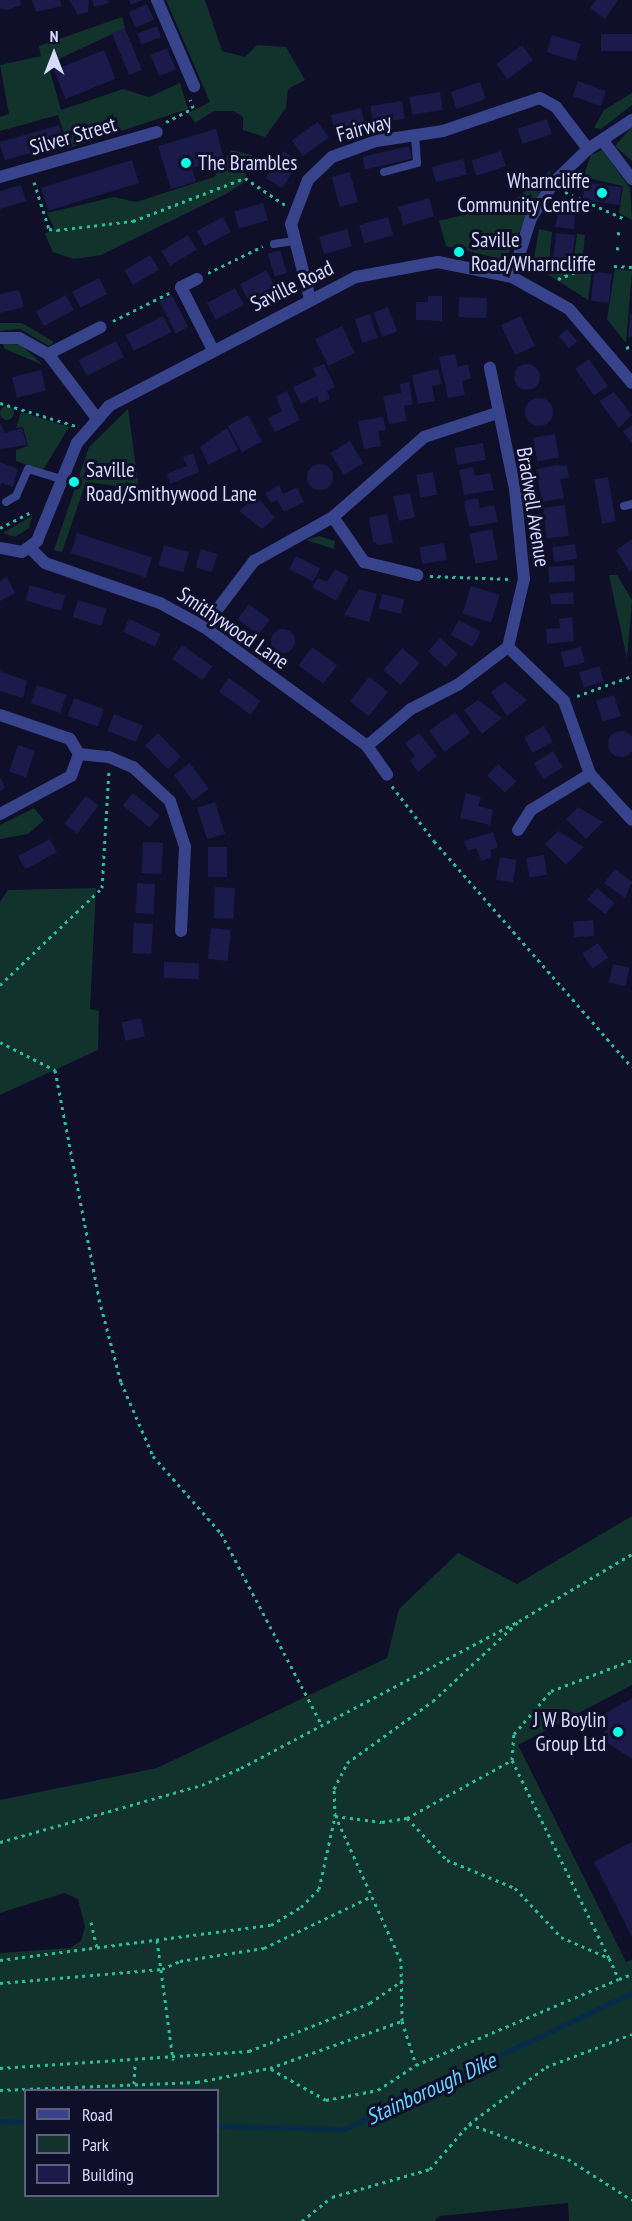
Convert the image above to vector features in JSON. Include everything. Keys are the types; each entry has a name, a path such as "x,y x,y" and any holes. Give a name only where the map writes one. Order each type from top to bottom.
{"street":[{"path":"157,0 194,86"},
{"name":"Fairway","path":"310,299 292,241 294,208 308,180 332,157 462,126 523,100 540,98 556,107 588,148"},
{"path":"512,277 531,218 554,182 588,148 603,141 632,120"},
{"name":"Silver Street","path":"0,177 157,132"},
{"path":"603,141 632,179"},
{"name":"Saville Road","path":"30,548 84,431 96,417 212,348 356,277 407,264 438,262 512,277 569,309 632,382"},
{"path":"197,279 181,287 212,348"},
{"path":"48,354 101,327"},
{"path":"0,338 19,338 48,354 96,417"},
{"name":"Bradwell Avenue","path":"490,368 497,413 515,489 524,579 508,647"},
{"path":"204,627 254,561 333,517 424,437 497,413"},
{"path":"333,517 364,562 379,570 401,566 417,575"},
{"path":"0,548 30,548"},
{"name":"Smithywood Lane","path":"30,548 45,563 160,603 204,627 367,746 387,775"},
{"path":"367,746 411,709 459,684 508,647 564,701 590,774 632,820"},
{"path":"0,715 70,739 80,754"},
{"path":"80,754 109,757 152,782 181,822 185,847 181,931"},
{"path":"0,814 71,776 80,754"},
{"path":"518,830 526,807 590,774"}],"lane":[{"path":"384,172 417,164 416,136"},
{"path":"274,244 292,241"},
{"path":"6,502 16,496 28,469 61,479"}],"path":[{"path":"157,132 167,118 194,108 190,98 194,86"},
{"path":"30,168 49,229 133,221 245,178 294,208"},
{"path":"565,192 625,219"},
{"path":"617,233 623,234"},
{"path":"197,279 256,248 274,244"},
{"path":"616,248 621,249"},
{"path":"558,279 590,266"},
{"path":"614,266 632,267"},
{"path":"101,327 181,287"},
{"path":"626,348 632,346"},
{"path":"0,403 84,431"},
{"path":"0,528 53,501"},
{"path":"417,575 524,579"},
{"path":"564,701 632,676"},
{"path":"0,985 102,888 109,757"},
{"path":"387,775 434,841 632,1067"},
{"path":"0,1042 55,1070 99,1299 121,1382 153,1456 222,1533 322,1725"},
{"path":"0,1842 202,1785 322,1725 519,1621 632,1554"},
{"path":"0,1960 271,1925 301,1907 319,1889 335,1816 334,1789 347,1763 433,1701 504,1641 519,1621"},
{"path":"620,1980 512,1760 514,1734 551,1691 632,1660"},
{"path":"335,1816 382,1822 407,1818 512,1760"},
{"path":"335,1816 401,1961 402,2022 416,2065"},
{"path":"407,1818 447,1860 515,1887 561,1937 609,1958"},
{"path":"0,1983 162,1969 180,1961 264,1948 370,1897"},
{"path":"91,1922 97,1948"},
{"path":"157,1940 173,2060"},
{"path":"270,2068 326,2100 378,2090 416,2065 632,1974"},
{"path":"0,2068 173,2060 249,2051 370,2003 403,1980"},
{"path":"63,2089 126,2088 134,2084 197,2082 270,2068 402,2022"},
{"path":"303,2221 332,2197 430,2169 469,2124 546,2067 632,2034"},
{"path":"134,2084 135,2062"},
{"path":"0,2090 24,2090"},
{"path":"469,2124 568,2159 631,2197"}],"green space":[{"path":"166,0 205,0 222,51 245,57 257,45 286,47 305,80 288,89 286,108 265,137 243,130 243,117 234,111 214,111 195,123 188,113 210,102"},
{"path":"122,17 125,28 48,64 61,110 123,89 149,97 180,83 188,109 69,148 58,115 0,131 0,117 9,114 0,65 41,56 39,46"},
{"path":"632,93 632,105 601,129 594,128 604,110"},
{"path":"632,127 632,161 615,146"},
{"path":"231,150 252,155 243,183 226,194 101,255 74,259 53,252 45,234 54,228 47,213 114,197 136,202 214,177"},
{"path":"602,150 630,188 632,220 619,213 623,186 583,177 591,155"},
{"path":"551,170 505,260 446,246 439,221 511,203"},
{"path":"539,229 552,232 549,264 573,267 577,234 585,235 582,265 592,271 588,300 533,265"},
{"path":"615,269 632,271 626,343 607,319"},
{"path":"0,323 22,323 54,342 49,346 20,329 0,331"},
{"path":"2,343 21,345 43,365 5,349"},
{"path":"4,406 10,406 14,413 10,420 4,420 0,416 0,410"},
{"path":"128,409 139,489 86,482 62,552 54,550 89,447"},
{"path":"21,412 69,427 43,470 16,461 16,450 28,446 23,427 16,428"},
{"path":"32,516 29,528 15,537 3,533"},
{"path":"319,536 335,541 334,549 306,540"},
{"path":"609,575 617,575 632,600 627,659"},
{"path":"34,808 44,820 28,834 0,839 0,825"},
{"path":"96,888 90,1009 99,1011 98,1050 0,1095 0,902 8,890"},
{"path":"632,1516 632,1685 518,1745 626,1962 632,1960 632,2221 569,2221 568,2203 440,2216 434,2221 0,2221 0,1953 70,1948 81,1941 85,1927 78,1899 64,1893 0,1913 0,1800 157,1768 387,1658 399,1609 458,1553 517,1584"}],"building":[{"path":"0,0 20,0 21,5 7,10 0,8"},
{"path":"32,0 60,0 62,6 36,12"},
{"path":"69,0 89,0 88,12 78,15"},
{"path":"92,0 108,0 109,3 94,7"},
{"path":"129,0 143,0 131,5"},
{"path":"596,0 618,0 605,19 590,8"},
{"path":"147,4 154,20 136,28 129,12"},
{"path":"157,26 161,37 141,44 137,33"},
{"path":"125,28 142,70 129,75 112,33"},
{"path":"601,34 632,34 632,51 601,51"},
{"path":"552,35 581,44 575,61 547,52"},
{"path":"522,45 533,60 507,79 496,64"},
{"path":"167,48 176,69 159,76 150,55"},
{"path":"104,50 116,79 66,99 54,70"},
{"path":"578,81 606,91 601,106 573,96"},
{"path":"480,82 486,99 457,109 451,92"},
{"path":"440,92 443,110 412,115 409,97"},
{"path":"402,101 405,119 373,124 370,106"},
{"path":"361,108 365,125 335,132 331,115"},
{"path":"547,119 552,134 522,144 518,129"},
{"path":"318,122 329,138 303,156 292,140"},
{"path":"59,125 64,143 5,160 0,142"},
{"name":"The Brambles","path":"216,129 224,159 192,168 196,182 171,189 158,146"},
{"path":"409,146 412,159 365,169 362,157"},
{"path":"283,151 299,161 282,188 266,178"},
{"path":"501,151 506,166 476,176 472,161"},
{"path":"463,159 467,175 436,182 432,167"},
{"path":"132,160 139,183 48,211 41,188"},
{"path":"350,172 358,202 340,207 332,177"},
{"name":"Wharncliffe Community Centre","path":"585,182 622,187 619,205 582,200"},
{"path":"21,185 26,201 0,209 0,191"},
{"path":"429,198 434,216 403,225 398,207"},
{"path":"561,202 588,205 587,215 575,214 574,229 555,227"},
{"path":"263,203 268,220 239,229 234,211"},
{"path":"223,217 231,232 204,246 197,231"},
{"path":"388,217 393,235 364,244 359,225"},
{"path":"347,229 352,246 324,254 319,237"},
{"path":"556,233 575,235 572,265 553,263"},
{"path":"188,235 197,250 170,266 161,251"},
{"path":"280,250 287,273 275,277 268,254"},
{"path":"150,255 159,270 133,285 124,270"},
{"path":"266,270 275,286 248,300 240,285"},
{"path":"594,272 612,274 609,303 591,301"},
{"path":"99,278 107,294 80,308 72,292"},
{"path":"235,288 244,305 216,320 207,303"},
{"path":"19,290 24,307 0,313 0,294"},
{"path":"66,295 74,310 44,326 36,311"},
{"path":"172,295 188,327 176,333 160,301"},
{"path":"428,296 442,296 442,321 416,320 416,302 428,302"},
{"path":"459,297 487,298 486,318 458,317"},
{"path":"388,307 397,331 382,337 373,313"},
{"path":"370,314 378,338 363,343 355,319"},
{"path":"630,314 632,314 632,337 628,337"},
{"path":"163,316 171,332 134,351 126,335"},
{"path":"521,316 535,346 515,355 501,325"},
{"path":"342,326 355,353 328,366 315,339"},
{"path":"567,329 577,341 569,348 559,336"},
{"path":"116,341 124,357 87,376 79,360"},
{"path":"455,354 458,367 468,364 471,379 462,381 465,395 448,398 439,357"},
{"path":"589,359 608,386 594,396 575,369"},
{"path":"324,364 335,387 327,391 330,399 320,403 317,396 301,404 293,387 317,376 313,368"},
{"path":"527,364 536,368 540,377 536,386 527,390 518,386 514,377 518,368"},
{"path":"438,369 442,384 432,386 435,401 418,404 412,375"},
{"path":"41,370 46,390 17,398 12,377"},
{"path":"409,382 413,404 404,406 407,421 389,424 383,396 401,393 400,384"},
{"path":"287,391 300,420 275,432 268,418 282,411 276,397"},
{"path":"614,392 632,415 619,428 599,401"},
{"path":"539,398 549,402 553,412 549,422 539,426 529,422 525,412 529,402"},
{"path":"248,415 262,441 242,452 228,426"},
{"path":"383,417 386,430 378,431 381,446 364,449 358,421"},
{"path":"0,422 5,433 22,428 27,445 0,449"},
{"path":"632,425 632,444 623,431"},
{"path":"227,428 238,450 208,465 200,447"},
{"path":"555,434 559,458 537,461 533,437"},
{"path":"350,441 363,463 344,475 330,453"},
{"path":"483,443 486,460 457,465 454,448"},
{"path":"193,453 199,472 170,484 167,474 187,466 183,457"},
{"path":"0,462 18,469 13,487 2,483 0,487"},
{"path":"320,464 329,468 333,477 329,486 320,490 311,486 307,477 311,468"},
{"path":"557,465 567,466 569,478 560,479 564,498 542,502 536,469"},
{"path":"473,467 475,476 490,473 494,490 464,495 459,470"},
{"path":"433,472 437,495 420,498 416,475"},
{"path":"608,477 616,521 602,524 594,479"},
{"path":"279,485 283,494 297,487 304,502 284,512 277,500 271,503 265,493"},
{"path":"410,493 415,517 399,521 393,497"},
{"path":"257,496 275,518 262,529 239,511"},
{"path":"478,498 480,508 494,505 498,522 469,527 464,501"},
{"path":"565,505 569,536 547,538 543,508"},
{"path":"387,514 393,543 378,545 373,541 369,517"},
{"path":"492,529 498,559 475,564 469,533"},
{"path":"77,533 152,557 146,577 71,553"},
{"path":"632,539 632,570 630,572 616,550"},
{"path":"444,543 447,560 422,564 419,547"},
{"path":"575,544 577,559 554,562 552,547"},
{"path":"164,545 189,552 183,572 158,565"},
{"path":"201,549 217,554 212,572 195,567"},
{"path":"296,556 320,568 313,582 289,569"},
{"path":"574,565 575,581 549,583 548,567"},
{"path":"335,569 349,577 336,601 312,587 318,578 327,582"},
{"path":"7,577 15,593 0,601 0,581"},
{"path":"30,585 65,596 61,611 25,600"},
{"path":"471,586 500,595 491,623 463,614"},
{"path":"359,589 377,594 369,622 344,615"},
{"path":"573,592 574,604 551,604 550,594"},
{"path":"382,594 404,599 401,614 379,609"},
{"path":"78,600 107,609 101,626 73,617"},
{"path":"249,604 270,620 258,635 238,619"},
{"path":"572,617 574,641 547,644 546,629 560,628 559,619"},
{"path":"129,619 161,634 155,646 123,632"},
{"path":"459,620 481,632 473,647 451,635"},
{"path":"278,629 288,629 295,636 295,646 288,653 278,653 271,646 271,636"},
{"path":"440,638 458,654 446,667 428,651"},
{"path":"182,645 212,666 203,680 172,659"},
{"path":"312,647 337,665 324,684 298,666"},
{"path":"581,647 585,663 564,668 561,652"},
{"path":"402,648 420,663 401,685 383,670"},
{"path":"599,666 604,681 584,688 579,672"},
{"path":"0,671 27,681 23,698 0,691"},
{"path":"369,677 388,692 369,716 350,701"},
{"path":"229,678 261,701 251,715 219,692"},
{"path":"505,682 527,700 507,716 491,692"},
{"path":"37,685 66,695 60,713 31,703"},
{"path":"614,695 621,716 603,722 596,701"},
{"path":"74,698 104,709 98,727 68,716"},
{"path":"478,700 502,718 482,734 464,710"},
{"path":"455,712 470,733 444,752 429,731"},
{"path":"114,714 143,726 136,742 107,731"},
{"path":"544,726 553,742 533,753 524,737"},
{"path":"621,731 633,739 633,749 630,753 621,757 612,753 608,744 612,735"},
{"path":"158,733 181,757 168,769 145,746"},
{"path":"419,733 437,756 418,772 410,761 415,756 405,743"},
{"path":"18,745 35,751 26,777 9,771"},
{"path":"553,751 563,767 544,779 533,763"},
{"path":"190,763 209,789 193,801 174,775"},
{"path":"498,764 516,781 505,793 487,776"},
{"path":"0,777 5,788 0,791"},
{"path":"133,793 160,815 150,828 123,805"},
{"path":"466,793 481,797 478,806 493,810 490,825 460,818"},
{"path":"86,796 99,806 77,833 64,824"},
{"path":"215,802 225,833 207,839 197,808"},
{"path":"578,807 603,822 586,839 566,819"},
{"path":"558,831 584,847 566,865 545,844"},
{"path":"493,832 498,847 490,850 492,857 481,861 476,848 468,851 464,841"},
{"path":"50,839 57,852 25,869 18,856"},
{"path":"143,842 163,843 161,874 141,873"},
{"path":"208,847 227,847 227,877 208,877"},
{"path":"544,855 547,875 529,878 526,858"},
{"path":"500,857 517,860 513,883 496,880"},
{"path":"615,869 632,882 625,898 604,883"},
{"path":"137,883 155,884 153,914 135,913"},
{"path":"215,887 235,888 233,919 213,918"},
{"path":"597,888 615,903 605,914 587,899"},
{"path":"593,920 594,936 574,937 573,921"},
{"path":"134,923 153,924 151,954 132,953"},
{"path":"211,928 231,930 228,961 208,959"},
{"path":"598,943 608,958 592,969 582,954"},
{"path":"164,962 199,963 198,979 163,978"},
{"path":"613,964 630,968 625,986 609,983"},
{"path":"141,1018 145,1037 125,1041 121,1022"},
{"name":"J W Boylin Group Ltd","path":"632,1698 632,1759 600,1738 608,1726 597,1718"},
{"path":"632,1842 632,1937 594,1862"}],"waterway":[{"name":"Stainborough Dike","path":"219,2126 345,2129 632,1993"},
{"name":"Stainborough Dike","path":"0,2121 24,2122"}],"place":[{"name":"The Brambles","path":"186,163"},
{"name":"Wharncliffe Community Centre","path":"602,193"},
{"name":"Saville Road/Wharncliffe","path":"459,252"},
{"name":"Saville Road/Smithywood Lane","path":"74,482"},
{"name":"J W Boylin Group Ltd","path":"618,1732"}]}
